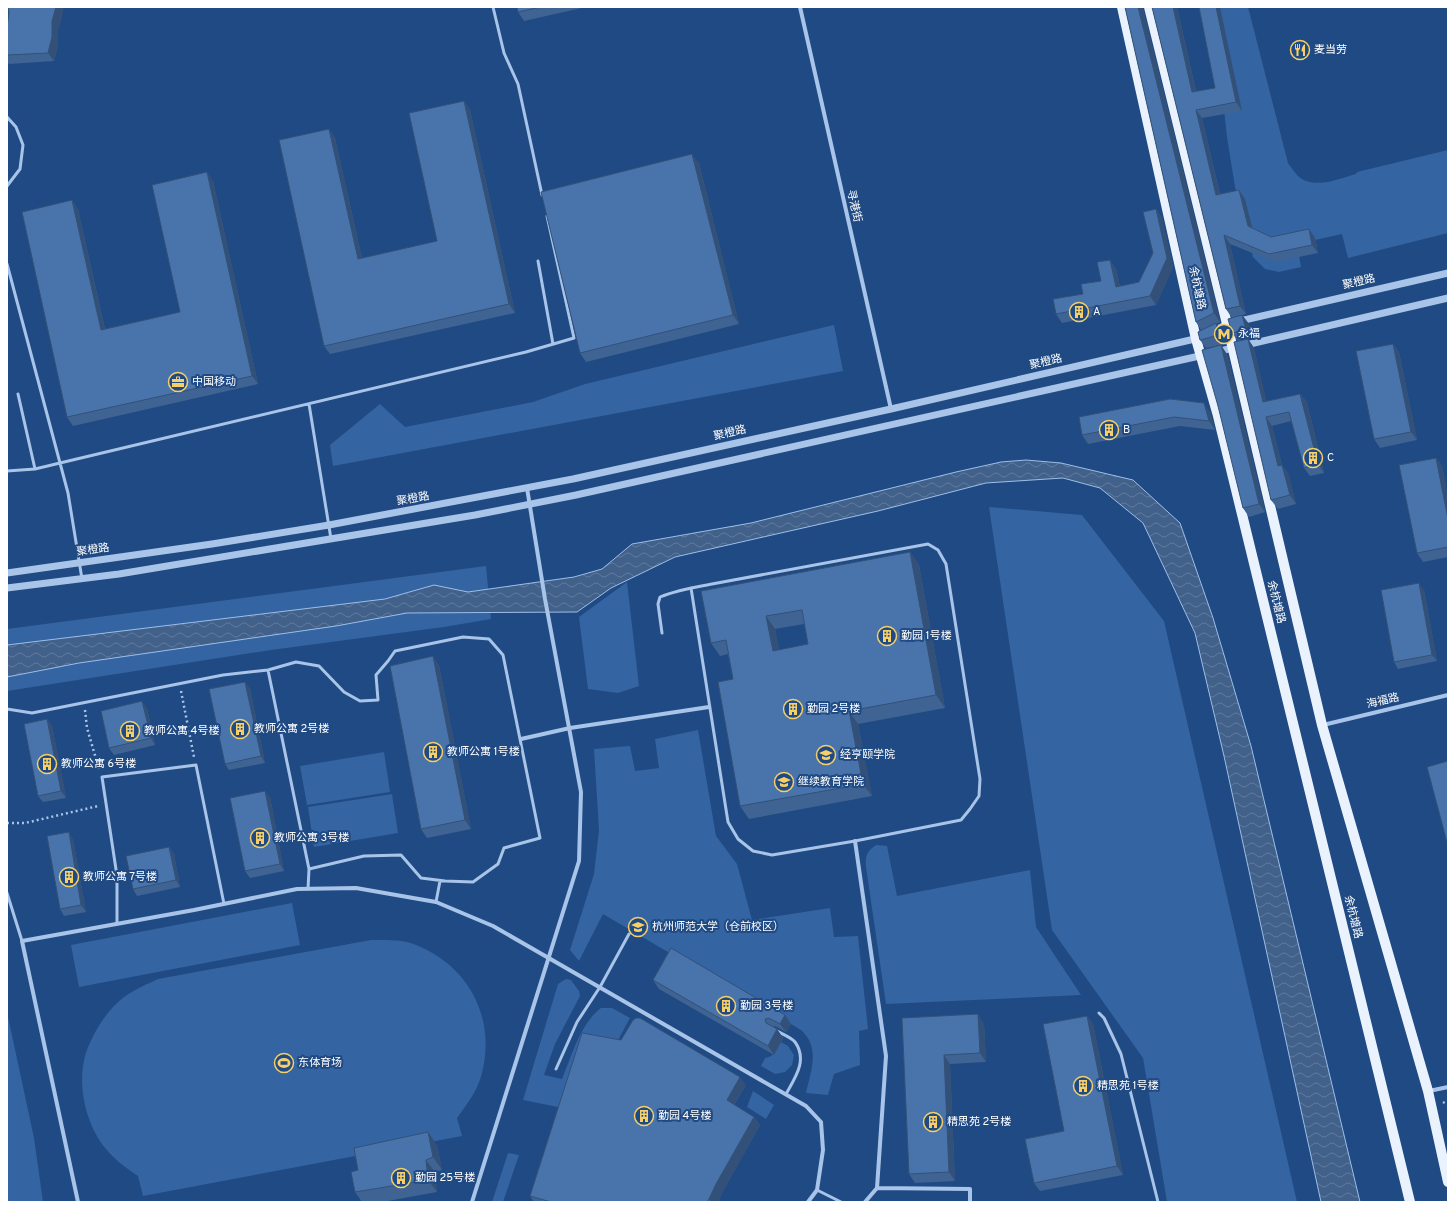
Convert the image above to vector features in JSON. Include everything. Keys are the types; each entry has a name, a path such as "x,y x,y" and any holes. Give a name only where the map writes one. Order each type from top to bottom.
{"main road":[{"name":"余杭塘路","path":"1122,7 1196,340 1218,416 1410,1202"},
{"name":"余杭塘路","path":"1149,7 1233,348 1322,725 1428,1091 1448,1182"}],"street":[{"name":"寻港街","path":"800,7 891,409"},
{"name":"聚橙路","path":"7,573 79,564 329,525 573,479 1196,340 1227,324 1448,273"},
{"path":"7,588 82,579 475,515 1200,356 1448,298"},
{"path":"472,1202 578,861 581,792 545,599 527,488"},
{"name":"海福路","path":"1322,725 1448,695"},
{"path":"520,739 570,728 710,707"},
{"path":"855,842 886,1056 877,1188 865,1202"},
{"path":"78,1202 22,941 297,890 356,888 436,902 493,926 806,1106 821,1122 823,1150 817,1190 808,1202"},
{"path":"1428,1091 1448,1087"},
{"path":"877,1188 970,1189 970,1202"}],"lane":[{"path":"493,7 504,52 518,84 543,200"},
{"path":"7,117 16,126 23,145 20,169 7,186"},
{"path":"7,471 35,469 526,352 574,338 546,216"},
{"path":"538,261 553,344"},
{"path":"7,264 68,493 82,579"},
{"path":"18,394 35,469"},
{"path":"309,404 331,539"},
{"path":"662,633 658,604 660,597 666,594 691,588 928,544 938,550 946,564 980,779 979,796 961,820 855,842 772,855 753,851 738,839 728,822 691,588"},
{"path":"7,709 32,713 179,684 268,670 296,662 319,666 344,692 360,701 378,700 376,675 395,651 463,637 489,639 503,655 540,838 504,848 498,864 473,882 440,881 421,878 401,855 364,856 309,869"},
{"path":"268,670 309,869 308,889"},
{"path":"117,924 117,876 102,777 196,765 224,904"},
{"path":"436,902 440,881"},
{"path":"7,893 22,941"},
{"path":"556,1070 577,1022 600,987 629,934"},
{"path":"1099,1013 1104,1018 1121,1054 1158,1202"},
{"path":"774,1029 794,1041 799,1050 801,1061 798,1073 786,1094"},
{"path":"817,1190 841,1202"}],"path":[{"path":"179,684 196,765"},
{"path":"85,703 87,728 102,777"},
{"path":"7,824 25,822 106,805"}],"shaded area":[{"path":"1206,7 1248,7 1288,163 1298,176 1311,182 1319,183 1334,181 1356,174 1357,172 1448,150 1448,233 1348,258 1342,234 1297,244 1301,267 1279,272 1265,269 1253,257 1235,187 1227,137 1220,74"},
{"path":"834,325 843,371 333,466 330,445 380,404 405,427 533,402 585,384"},
{"path":"989,507 1082,515 1164,621 1297,1202 1167,1202 1143,1058 1052,930"},
{"path":"486,566 491,619 444,627 271,650 7,691 7,629"},
{"path":"627,582 639,686 618,693 588,689 579,617"},
{"path":"698,730 716,836 737,864 752,920 830,908 834,937 858,936 868,1029 859,1031 860,1065 834,1074 828,1095 806,1093 813,1054 809,1040 801,1030 603,914 579,961 570,950 594,874 599,830 594,749 630,746 635,771 659,768 655,739"},
{"path":"384,752 390,792 307,805 300,766"},
{"path":"392,794 398,833 314,847 308,807"},
{"path":"876,845 887,846 897,896 1030,870 1036,927 1081,995 886,1004 866,867 867,854 870,849"},
{"path":"292,903 300,945 79,987 71,945"},
{"path":"371,940 394,940 405,942 416,945 435,954 451,966 464,980 474,996 481,1014 485,1033 485,1053 482,1073 478,1085 472,1097 457,1118 462,1136 143,1196 138,1176 113,1157 93,1129 88,1117 83,1092 83,1068 87,1049 97,1029 114,1006 129,994 158,979"},
{"path":"566,979 571,980 579,991 580,996 555,1044 544,1075 562,1079 577,1040 587,1022 601,1008 612,1008 630,1018 616,1044 563,1108 523,1100 558,984"},
{"path":"7,1012 34,1138 43,1202 7,1202"},
{"path":"781,1042 788,1046 794,1055 792,1065 785,1072 775,1074 761,1066 765,1058 773,1055"},
{"path":"753,1091 774,1105 766,1119 747,1107"},
{"path":"508,1153 519,1155 503,1202 492,1202"}],"water":[{"path":"1026,460 1061,463 1133,480 1180,523 1213,618 1251,746 1360,1202 1321,1202 1224,756 1195,633 1143,523 1100,488 1063,478 986,483 878,511 675,557 611,588 577,612 407,613 336,626 79,663 7,677 7,645 385,599 434,585 468,592 574,577 602,569 632,544 751,523 956,472 1001,462"}],"building":[{"path":"8,7 56,7 52,21 52,37 48,53 7,55"},
{"path":"517,7 541,7 518,12"},
{"path":"1125,7 1138,7 1214,313 1196,322"},
{"path":"1152,7 1173,7 1192,92 1215,88 1199,7 1216,7 1236,102 1196,110 1216,195 1239,190 1248,226 1271,237 1309,229 1312,245 1269,254 1224,235 1240,306 1226,309"},
{"path":"464,101 509,304 324,346 279,140 329,129 358,259 437,241 409,113"},
{"path":"692,154 733,315 580,353 541,192"},
{"path":"207,172 252,376 67,417 22,212 72,200 101,330 180,312 152,185"},
{"path":"1156,209 1167,258 1150,296 1056,314 1053,299 1083,294 1081,284 1101,281 1097,262 1110,260 1116,287 1139,282 1153,253 1143,212"},
{"path":"1242,315 1246,330 1232,333 1228,319"},
{"path":"1216,323 1219,335 1200,340 1198,332"},
{"path":"1248,339 1263,402 1300,394 1318,464 1304,468 1289,412 1266,417 1278,466 1282,465 1290,495 1271,500 1234,342"},
{"path":"1393,344 1411,432 1374,439 1356,351"},
{"path":"1221,345 1259,504 1243,508 1218,406 1202,350"},
{"path":"1170,399 1204,403 1209,421 1174,417 1082,435 1079,417"},
{"path":"1436,458 1448,519 1448,547 1417,553 1399,465"},
{"path":"910,552 936,695 849,711 863,784 740,806 718,682 733,679 726,640 711,643 701,591","holes":["802,610 808,644 773,651 766,616"]},
{"path":"1419,583 1432,655 1394,662 1381,590"},
{"name":"教师公寓 1号楼","path":"433,656 465,820 421,829 390,666"},
{"name":"教师公寓 2号楼","path":"245,682 261,756 225,764 209,689"},
{"name":"教师公寓 4号楼","path":"142,701 151,738 109,748 101,711"},
{"name":"教师公寓 6号楼","path":"47,719 61,791 38,796 24,724"},
{"path":"1448,761 1448,846 1427,767"},
{"name":"教师公寓 3号楼","path":"265,791 280,864 245,871 230,798"},
{"name":"教师公寓 7号楼","path":"69,832 81,905 60,909 47,836"},
{"path":"169,847 176,880 133,889 126,856"},
{"name":"勤园 3号楼","path":"671,948 785,1015 780,1024 769,1018 765,1019 766,1023 777,1029 768,1046 653,980"},
{"name":"精思苑 2号楼","path":"978,1014 980,1053 944,1055 949,1172 909,1174 902,1018"},
{"name":"精思苑 1号楼","path":"1087,1016 1117,1166 1034,1183 1025,1139 1064,1131 1043,1024"},
{"name":"勤园 4号楼","path":"640,1018 740,1077 727,1100 754,1117 709,1199 706,1202 551,1202 530,1196 582,1033 621,1040 633,1020"},
{"path":"428,1132 433,1157 426,1160 428,1180 355,1192 351,1172 358,1170 354,1148"}],"place":[{"name":"麦当劳","path":"1300,50"},
{"name":"A","path":"1079,312"},
{"name":"永福","path":"1224,334"},
{"name":"中国移动","path":"178,382"},
{"name":"B","path":"1109,430"},
{"name":"C","path":"1313,458"},
{"name":"勤园 1号楼","path":"887,636"},
{"name":"勤园 2号楼","path":"793,709"},
{"name":"教师公寓 2号楼","path":"240,729"},
{"name":"教师公寓 4号楼","path":"130,731"},
{"name":"教师公寓 1号楼","path":"433,752"},
{"name":"经亨颐学院","path":"826,755"},
{"name":"教师公寓 6号楼","path":"47,764"},
{"name":"继续教育学院","path":"784,782"},
{"name":"教师公寓 3号楼","path":"260,838"},
{"name":"教师公寓 7号楼","path":"69,877"},
{"name":"杭州师范大学（仓前校区）","path":"638,927"},
{"name":"勤园 3号楼","path":"726,1006"},
{"name":"东体育场","path":"284,1063"},
{"name":"精思苑 1号楼","path":"1083,1086"},
{"name":"勤园 4号楼","path":"644,1116"},
{"name":"精思苑 2号楼","path":"933,1122"},
{"name":"勤园 25号楼","path":"401,1178"}]}
